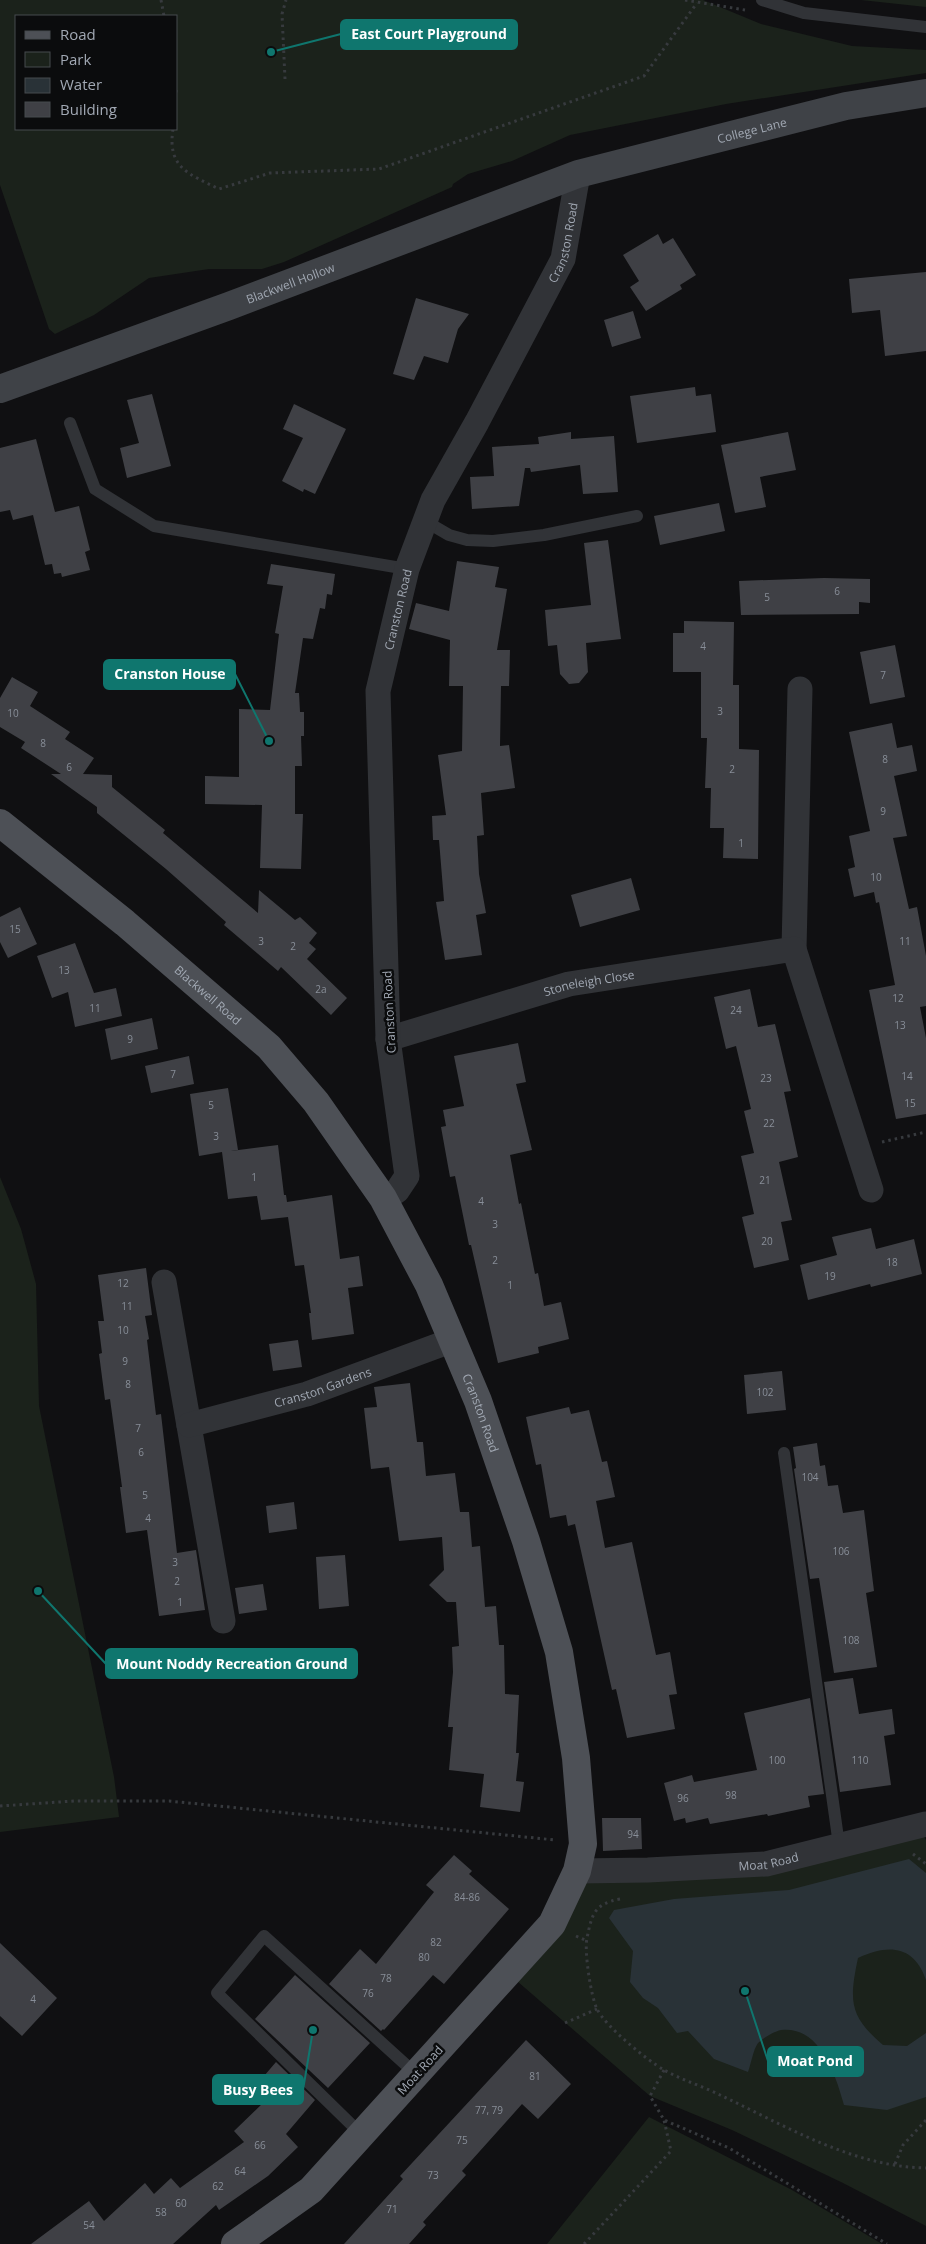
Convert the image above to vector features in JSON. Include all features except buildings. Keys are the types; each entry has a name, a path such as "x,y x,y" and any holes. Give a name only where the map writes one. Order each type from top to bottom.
{"main road":[{"name":"College Lane","path":"578,174 846,106 926,93"},
{"name":"Blackwell Hollow","path":"0,389 239,303 578,174"},
{"name":"Blackwell Road","path":"0,823 125,923 269,1047 316,1102 383,1198"},
{"name":"Cranston Road","path":"383,1198 429,1285 453,1340 478,1401 523,1532 559,1652 576,1758 583,1844"},
{"name":"Moat Road","path":"235,2244 310,2190 552,1924 577,1871 583,1844"}],"street":[{"name":"Cranston Road","path":"383,1198 397,1191 407,1176 388,1039 378,691 406,570 433,500 486,406 563,259 578,174"},
{"path":"800,689 794,949 871,1190"},
{"name":"Stoneleigh Close","path":"388,1039 569,984 794,949"},
{"path":"164,1282 223,1621"},
{"name":"Cranston Gardens","path":"189,1424 307,1394 453,1340"},
{"name":"Moat Road","path":"577,1871 648,1870 766,1864 926,1824"}],"lane":[{"path":"762,0 804,13 926,27"},
{"path":"70,423 95,489 154,526 406,570"},
{"path":"425,521 449,535 467,540 493,540 544,535 637,516"},
{"path":"784,1453 839,1846"},
{"path":"362,2135 217,1993 264,1936 416,2074"}],"path":[{"path":"161,0 164,15"},
{"path":"285,79 282,14 286,0"},
{"path":"685,0 744,10 778,5"},
{"path":"173,130 173,157 184,171 219,189 270,173 379,169 644,76 697,3"},
{"path":"857,1147 926,1132"},
{"path":"0,1806 74,1801 169,1801 520,1835 583,1844"},
{"path":"910,1852 926,1864"},
{"path":"624,1899 607,1902 593,1913 586,1941 589,1976 597,2009 621,2036 664,2070 762,2116 844,2151 911,2168 926,2168"},
{"path":"565,2023 597,2009"},
{"path":"584,2244 671,2151 664,2120 650,2096 664,2070"},
{"path":"664,2120 729,2148 887,2244"},
{"path":"895,2164 903,2144 926,2120"}],"green space":[{"path":"0,0 703,0 761,24 852,46 926,50 926,73 726,104 570,135 512,161 468,174 453,184 452,187 284,262 262,269 209,269 149,278 94,315 55,334 49,329 0,185"},
{"path":"861,0 926,0 926,7"},
{"path":"0,1177 21,1229 36,1284 39,1406 114,1777 119,1817 0,1832"},
{"path":"924,1837 926,1840 926,2226 843,2183 732,2130 650,2096 510,1975 577,1871"},
{"path":"649,2117 792,2190 882,2244 547,2244"}],"water":[{"path":"909,1859 926,1873 926,1980 915,1960 907,1954 890,1950 869,1953 858,1958 853,1986 854,2007 858,2016 863,2025 883,2045 907,2046 926,2033 926,2097 887,2110 844,2105 831,2067 824,2055 816,2044 806,2036 795,2031 781,2030 760,2041 755,2049 748,2072 714,2059 688,2031 677,2033 658,2008 643,1998 630,1982 633,1951 609,1918 614,1910 674,1899 789,1890"}],"place":[{"name":"East Court Playground","path":"271,52"},
{"name":"Cranston House","path":"269,741"},
{"name":"Mount Noddy Recreation Ground","path":"38,1591"},
{"name":"Moat Pond","path":"745,1991"},
{"name":"Busy Bees","path":"313,2030"}]}
